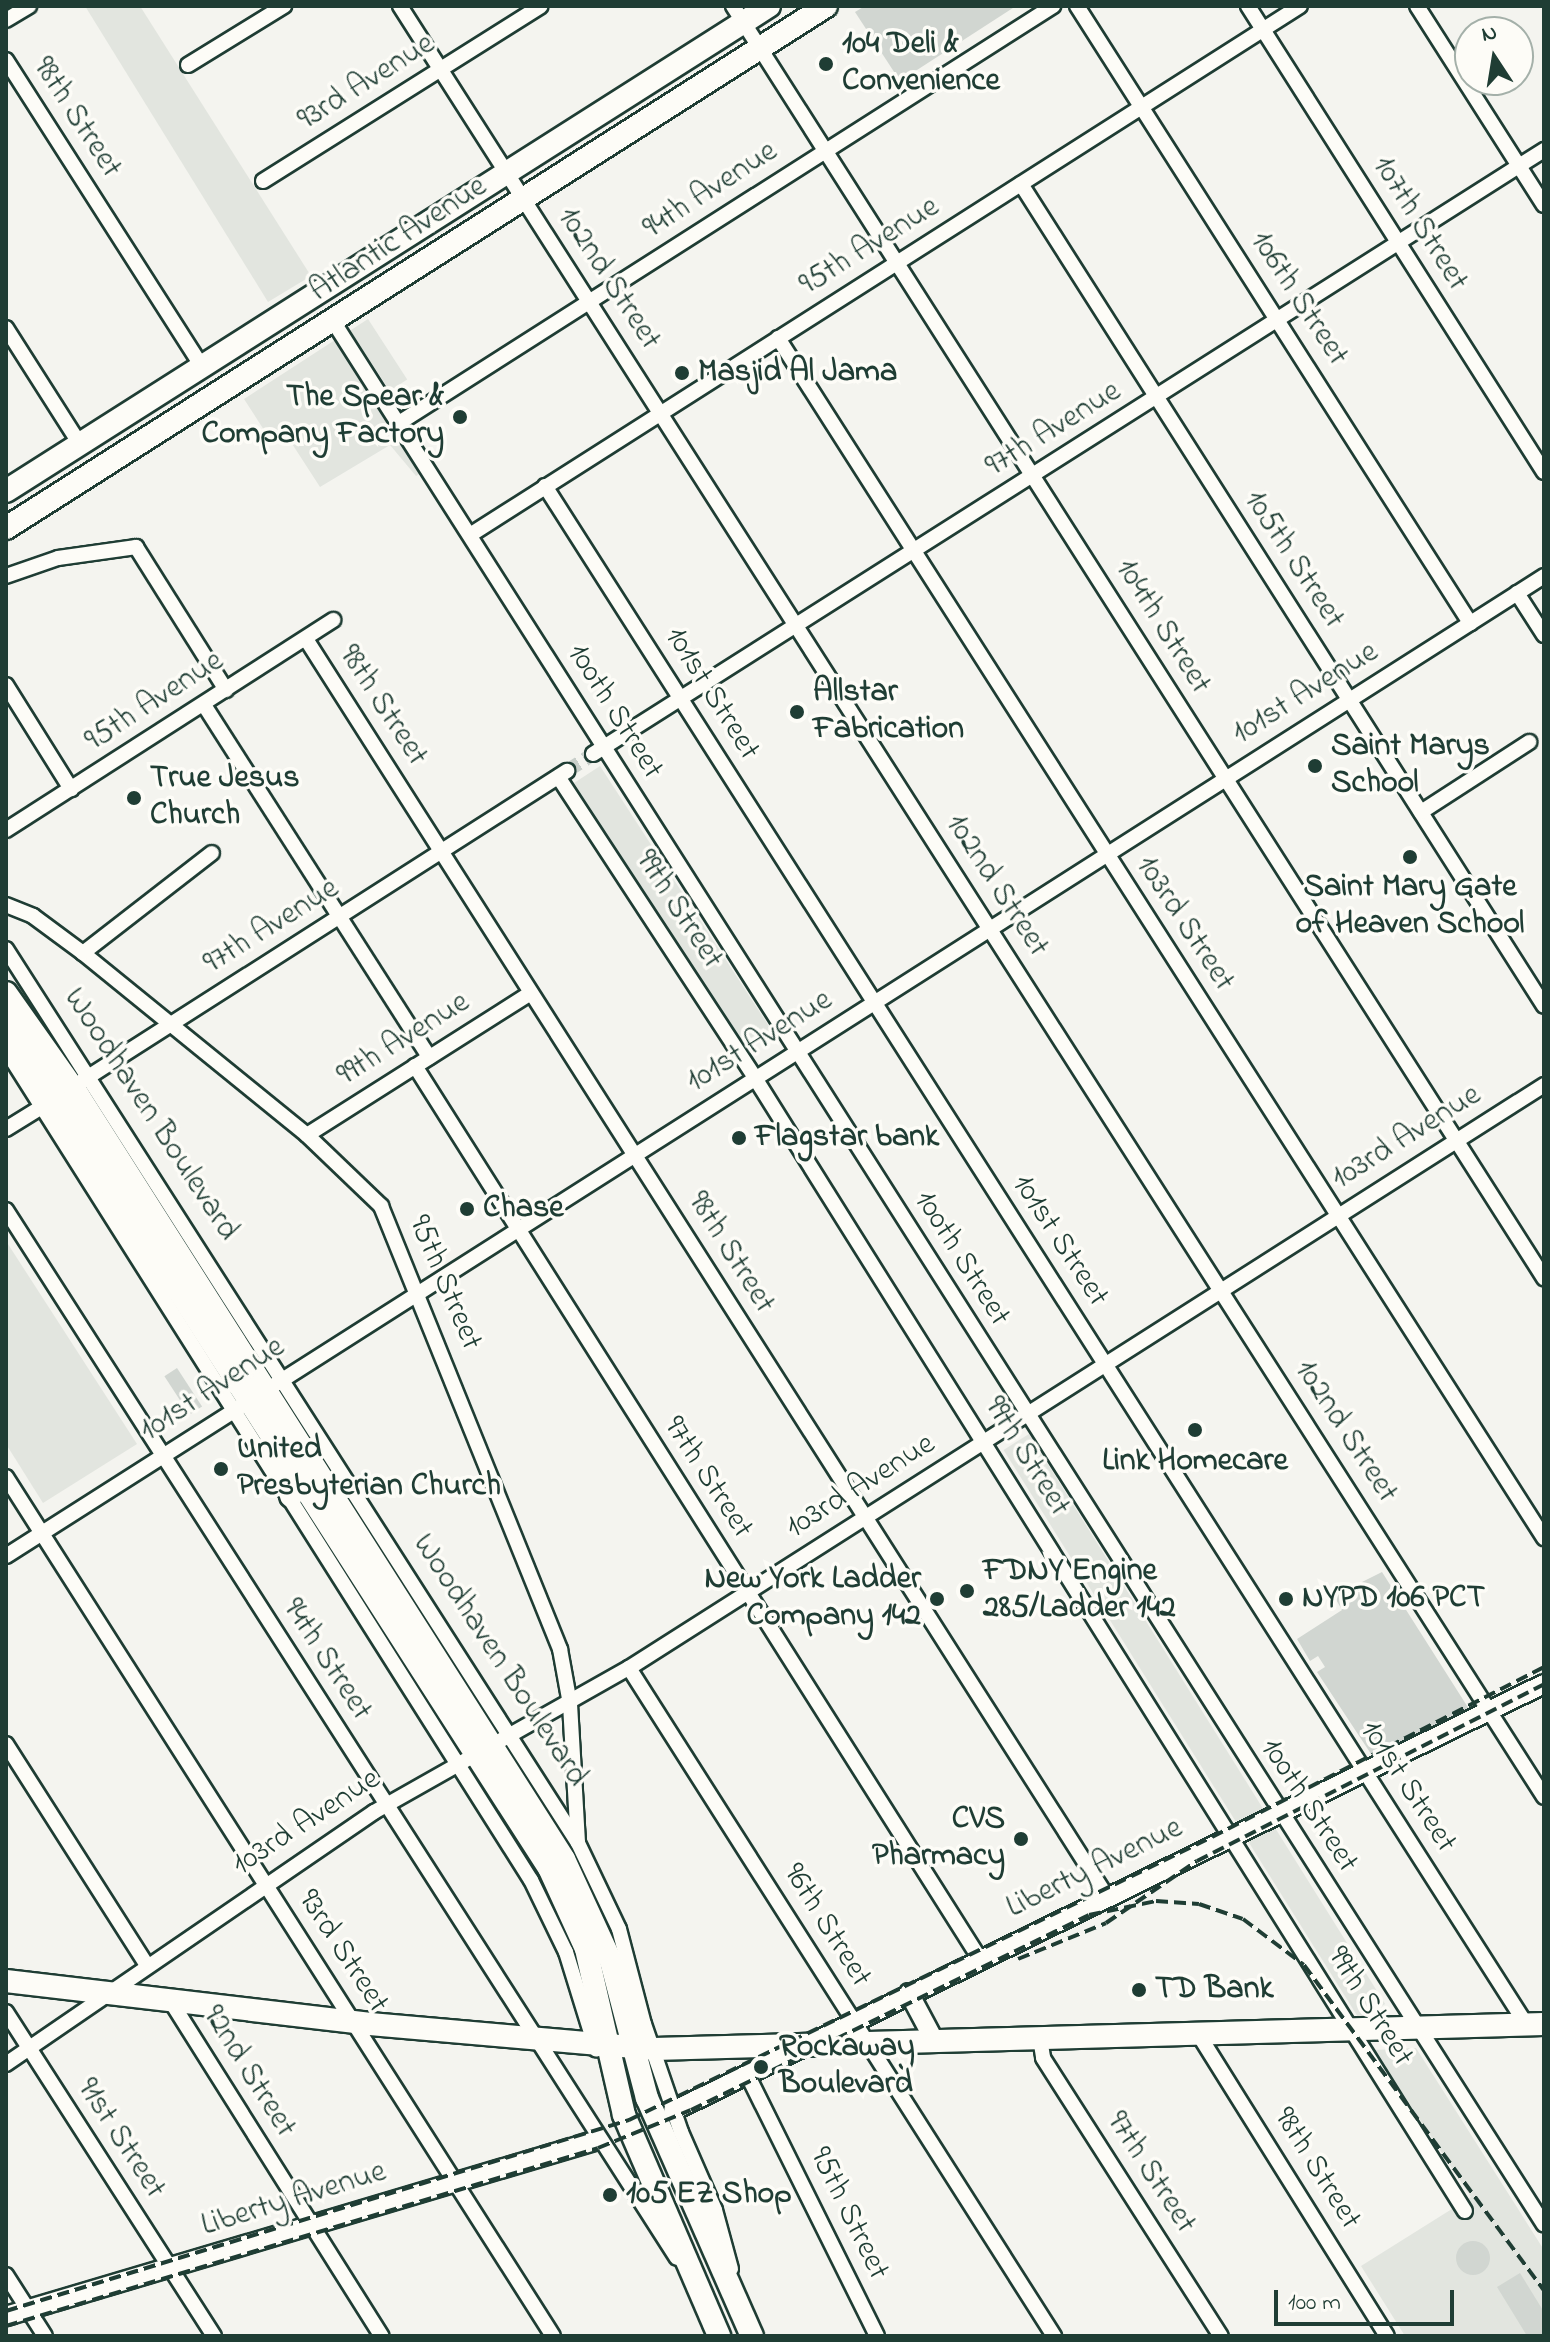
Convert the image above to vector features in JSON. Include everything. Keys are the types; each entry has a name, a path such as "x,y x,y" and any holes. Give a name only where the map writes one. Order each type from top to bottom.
{"main road":[{"name":"Atlantic Avenue","path":"6,491 506,172 738,14 769,6"},
{"name":"Atlantic Avenue","path":"6,528 826,6"},
{"name":"Woodhaven Boulevard","path":"6,993 484,1750"},
{"name":"Woodhaven Boulevard","path":"6,1022 66,1091 153,1212 258,1394 279,1444 584,1896 611,1961 623,2047"},
{"path":"150,1173 153,1212"},
{"path":"279,1444 291,1496"},
{"path":"6,1981 353,2022 623,2047 801,2046 867,2041 1535,2024"},
{"path":"623,2047 624,2115 719,2336"},
{"path":"623,2047 752,2336"}],"street":[{"path":"6,20 29,6"},
{"path":"188,65 284,6"},
{"name":"102nd Street","path":"400,6 1544,1797"},
{"name":"93rd Avenue","path":"263,181 541,6"},
{"name":"94th Avenue","path":"399,423 1053,6"},
{"name":"106th Street","path":"1077,6 1470,623"},
{"name":"107th Street","path":"1248,6 1544,472"},
{"name":"95th Avenue","path":"470,535 1300,6"},
{"path":"1417,6 1544,205"},
{"name":"104th Street","path":"738,14 1544,1278"},
{"name":"98th Street","path":"6,60 202,367"},
{"name":"97th Avenue","path":"598,751 798,627 1544,150"},
{"name":"105th Street","path":"1021,184 1544,1006"},
{"name":"100th Street","path":"333,321 470,535 598,751 796,1052 1278,1813 1544,2225"},
{"path":"6,328 80,444"},
{"name":"103rd Street","path":"778,338 1544,1538"},
{"name":"101st Street","path":"545,486 1364,1774 1535,2024"},
{"path":"6,576 58,558 136,547 226,690"},
{"name":"101st Avenue","path":"6,1556 1544,576"},
{"path":"1517,593 1544,635"},
{"name":"95th Avenue","path":"6,830 333,620"},
{"name":"98th Street","path":"306,639 1107,1897"},
{"path":"6,685 71,789"},
{"path":"204,705 429,1057"},
{"path":"1421,812 1529,742"},
{"name":"97th Avenue","path":"6,1129 563,775"},
{"name":"99th Street","path":"563,775 1465,2211"},
{"path":"83,953 212,853"},
{"name":"95th Street","path":"6,905 33,916 83,953 167,1025 307,1135 372,1193 419,1292 552,1627 570,1704 578,1843"},
{"name":"Woodhaven Boulevard","path":"6,949 66,1091"},
{"name":"99th Avenue","path":"307,1135 531,993"},
{"name":"Woodhaven Boulevard","path":"6,1050 66,1091 150,1173 258,1394 291,1496 484,1750 578,1843 619,1929 623,2047"},
{"name":"97th Street","path":"415,1066 980,1959"},
{"name":"103rd Avenue","path":"6,2064 264,1883 385,1805 570,1704 629,1668 1544,1085"},
{"name":"94th Street","path":"6,1210 598,2140 708,2305"},
{"name":"93rd Street","path":"6,1477 553,2336"},
{"name":"96th Street","path":"629,1668 1054,2336"},
{"name":"Liberty Avenue","path":"673,2111 1278,1813 1491,1713 1544,1684"},
{"path":"6,1744 147,1965"},
{"name":"Woodhaven Boulevard","path":"484,1750 551,1918 623,2047"},
{"path":"909,1993 934,2040"},
{"name":"92nd Street","path":"170,2000 382,2336"},
{"name":"91st Street","path":"6,2012 214,2336"},
{"name":"98th Street","path":"1197,2032 1387,2336"},
{"name":"97th Street","path":"1040,2038 1043,2058 1221,2336"},
{"path":"623,2047 673,2111 715,2210 743,2311"},
{"name":"95th Street","path":"747,2074 877,2336"},
{"name":"Liberty Avenue","path":"6,2316 598,2140"},
{"path":"6,2275 45,2336"}],"shaded area":[{"path":"85,6 140,6 311,276 268,302"},
{"path":"865,6 1016,6 900,81 855,12"},
{"path":"368,319 407,379 390,391 350,330"},
{"path":"338,338 424,471 416,476 390,445 320,487 287,436 273,444 244,399"},
{"path":"600,766 774,1034 748,1050 574,783"},
{"path":"6,1241 137,1444 43,1503 6,1444"},
{"path":"177,1368 202,1407 189,1415 164,1376"},
{"path":"1029,1434 1385,2004 1360,2020 1004,1450"},
{"path":"1382,1572 1469,1709 1373,1757 1317,1672 1325,1667 1318,1656 1310,1661 1297,1639 1342,1610 1334,1596"},
{"path":"1416,2048 1544,2250 1544,2336 1405,2336 1361,2266 1471,2197 1374,2050"},
{"path":"1473,2241 1485,2246 1490,2258 1485,2270 1473,2275 1461,2270 1456,2258 1461,2246"},
{"path":"1520,2273 1544,2312 1544,2336 1527,2336 1497,2287"}],"tunnel":[{"path":"567,771 593,754"}],"railway":[{"path":"6,2311 629,2120 1212,1837 1544,1667"},
{"path":"1018,1959 1106,1923 1197,1861 1544,1684"},
{"path":"6,2326 598,2148 691,2110 1089,1915 1156,1901 1199,1904 1243,1919 1304,1965 1544,2290"}],"place":[{"name":"104 Deli & Convenience","path":"826,64"},
{"name":"Masjid Al Jama","path":"682,373"},
{"name":"The Spear & Company Factory","path":"460,417"},
{"name":"Allstar Fabrication","path":"797,712"},
{"name":"Saint Marys School","path":"1315,766"},
{"name":"True Jesus Church","path":"134,798"},
{"name":"Saint Mary Gate of Heaven School","path":"1410,857"},
{"name":"Flagstar bank","path":"739,1138"},
{"name":"Chase","path":"467,1209"},
{"name":"Link Homecare","path":"1195,1430"},
{"name":"United Presbyterian Church","path":"221,1469"},
{"name":"FDNY Engine 285/Ladder 142","path":"967,1591"},
{"name":"New York Ladder Company 142","path":"937,1599"},
{"name":"NYPD 106 PCT","path":"1286,1599"},
{"name":"CVS Pharmacy","path":"1021,1839"},
{"name":"TD Bank","path":"1139,1990"},
{"name":"Rockaway Boulevard","path":"761,2067"},
{"name":"105 EZ Shop","path":"610,2195"}]}
